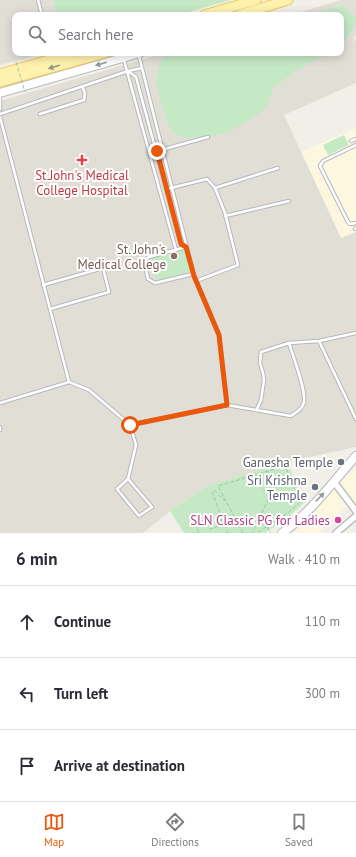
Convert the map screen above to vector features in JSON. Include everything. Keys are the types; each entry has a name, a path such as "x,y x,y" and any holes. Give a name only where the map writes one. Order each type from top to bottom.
{"main road":[{"path":"214,12 256,0"},
{"path":"249,12 288,0"},
{"path":"0,74 59,56"},
{"path":"0,82 94,56"}],"street":[{"path":"259,12 270,6"},
{"path":"0,93 120,56"},
{"path":"282,533 297,522 356,456"},
{"path":"334,482 356,511"},
{"path":"336,533 356,516"}],"lane":[{"path":"38,0 41,12"},
{"path":"123,56 176,250"},
{"path":"140,56 193,274 219,335 227,405"},
{"path":"0,114 128,71 142,68"},
{"path":"128,71 136,77 181,244 186,247"},
{"path":"40,114 84,100 85,93 82,86"},
{"path":"0,97 0,109"},
{"path":"0,117 69,382"},
{"path":"150,153 208,137"},
{"path":"352,141 356,139"},
{"path":"356,145 322,161 320,166 348,222 350,224 356,223"},
{"path":"215,188 278,168"},
{"path":"167,189 207,179 215,188 225,216 238,265 196,281"},
{"path":"225,216 289,201"},
{"path":"186,247 149,256 144,261 148,279 155,283 193,274"},
{"path":"43,285 103,268 109,292 50,309"},
{"path":"257,409 261,400 264,380 264,373 260,363 261,352 289,343 319,341 356,333"},
{"path":"319,341 356,419"},
{"path":"130,425 227,405 291,416 304,404 304,392 289,343"},
{"path":"0,403 69,382 89,390 130,425 136,446 128,479 117,489 139,516 152,506 128,479"}],"path":[{"path":"16,62 25,92"},
{"path":"243,533 218,486 286,466 300,502 289,512 257,533"},
{"path":"250,477 269,495 269,498 252,533"},
{"path":"227,503 215,491 212,492 221,519 228,533"},
{"path":"199,533 197,529 198,519 206,522 210,529 216,528 221,519"},
{"path":"266,527 271,533"}],"shaded area":[{"path":"0,0 230,0 188,12 12,12 12,56 34,56 0,65"},
{"name":"St. John's Medical College","path":"341,0 356,0 356,35 354,38 356,41 356,83 284,115 341,238 356,232 356,447 287,462 207,486 170,511 143,533 0,533 0,101 155,56 344,56 344,12 301,12"},
{"path":"356,128 356,232 341,239 301,152"},
{"path":"356,468 356,503 340,482"},
{"path":"335,487 348,505 318,533 293,533 302,526"}],"green space":[{"path":"54,0 230,0 188,12 56,12"},
{"path":"342,6 356,17 352,31 344,40 344,12 317,12"},
{"path":"165,56 322,56 294,72 273,88 267,105 261,112 243,124 228,132 213,136 184,138 174,133 168,124 156,85 159,64"},
{"path":"344,135 349,145 328,155 323,145"},
{"path":"186,248 192,271 156,280 151,257"},
{"path":"287,462 304,503 287,518 265,533 184,533 170,511 207,486"}],"place":[{"name":"St.John's Medical College Hospital","path":"82,160"},
{"name":"St. John's Medical College","path":"174,256"},
{"name":"Ganesha Temple","path":"341,462"},
{"name":"Sri Krishna Temple","path":"315,487"},
{"name":"SLN Classic PG for Ladies","path":"338,520"}],"route":[{"path":"130,425 227,405 219,335 200,292 186,247 181,244 157,151"}]}
